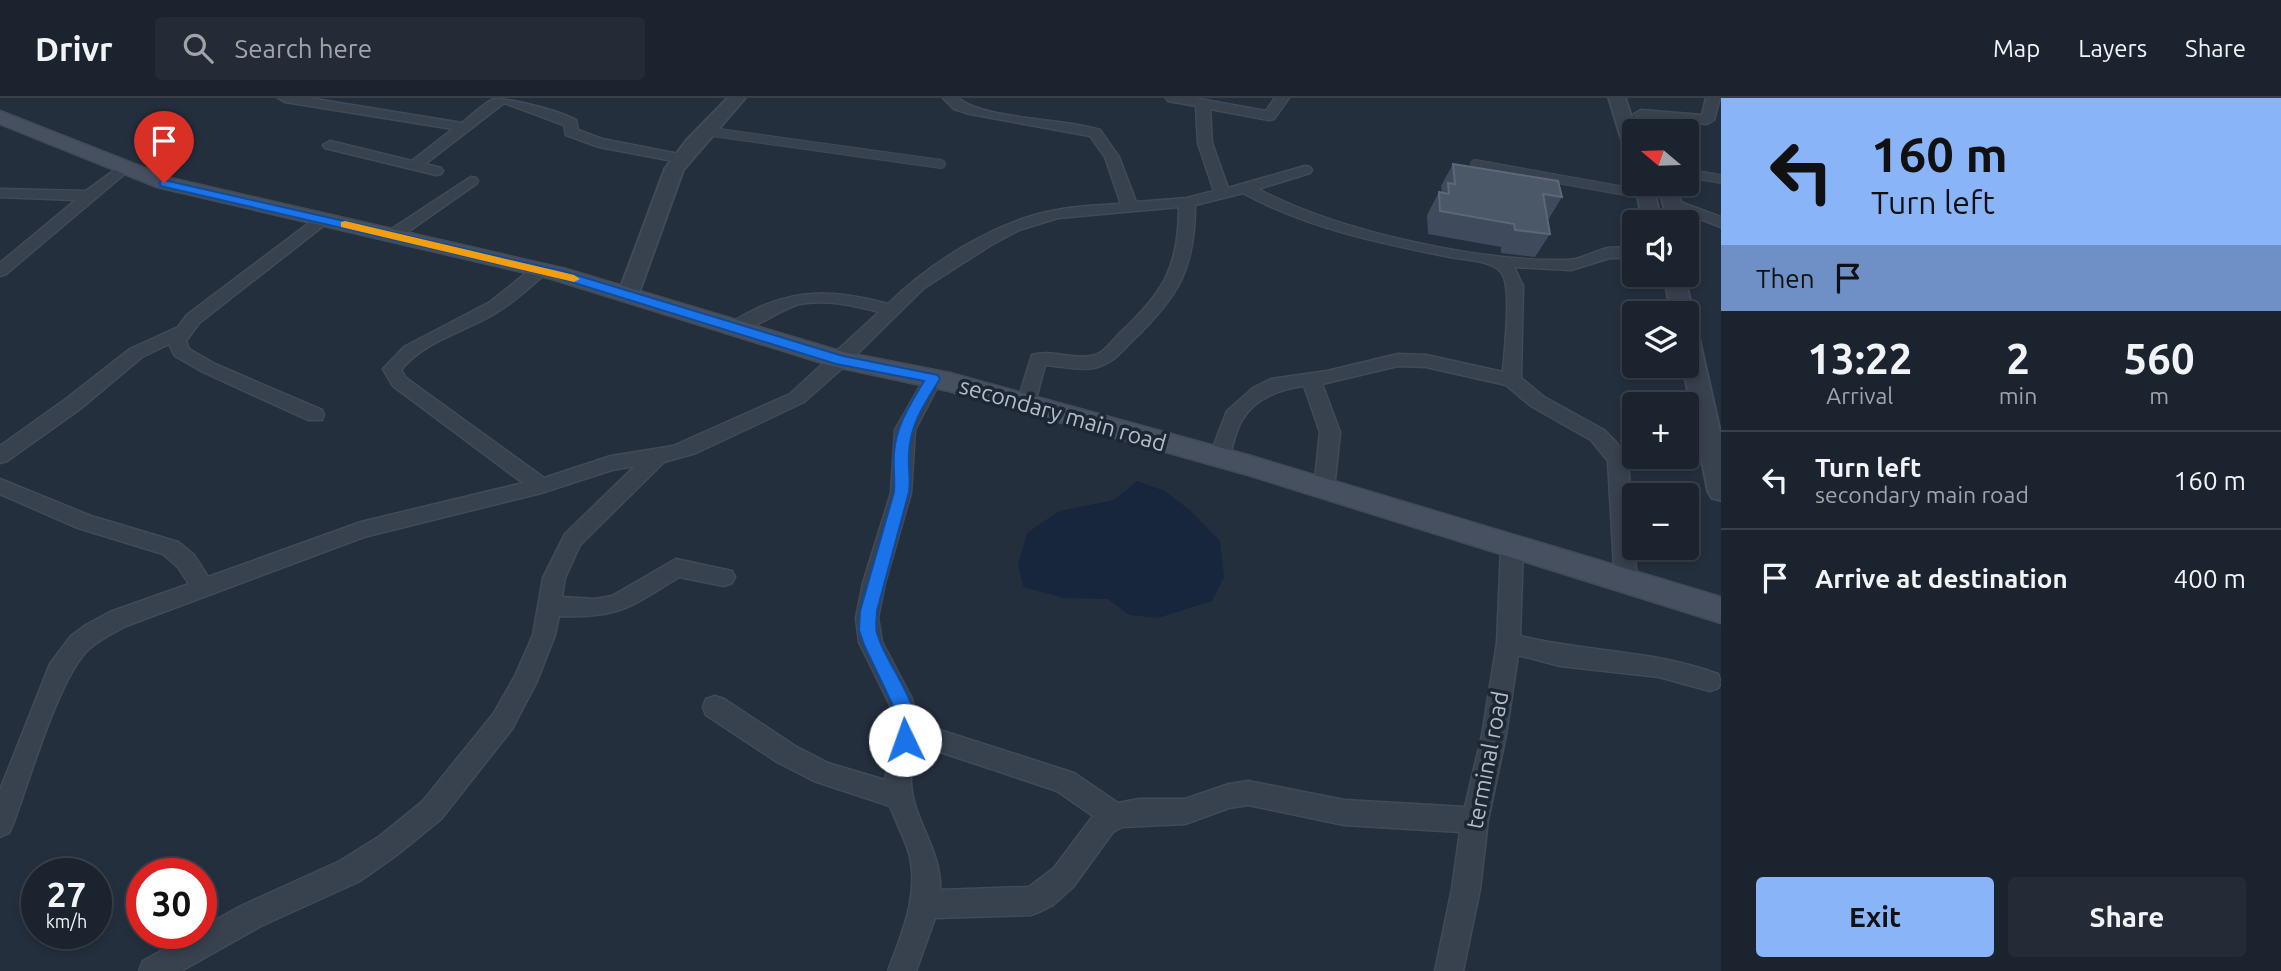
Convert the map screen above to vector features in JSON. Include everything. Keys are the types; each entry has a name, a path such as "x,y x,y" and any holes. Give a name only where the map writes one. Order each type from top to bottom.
{"main road":[{"name":"secondary main road","path":"0,117 164,183 540,270 841,360 933,379 1026,403 1324,489 1721,610"}],"street":[{"path":"285,98 464,127"},
{"path":"414,166 502,98 561,117 571,123 571,132 589,140 684,159"},
{"path":"628,296 664,190 674,169 693,144 737,98"},
{"path":"950,98 960,107 981,113 1095,132 1112,159 1130,209"},
{"path":"1173,98 1269,116 1282,98"},
{"path":"1617,98 1636,118 1703,120 1709,117 1713,98"},
{"path":"1203,105 1205,143 1222,192"},
{"path":"330,145 436,171"},
{"path":"0,271 124,167"},
{"path":"0,824 58,671 86,637 118,619 361,530 541,486 611,463 659,456 690,447 782,406 815,384 918,284 1014,227 1057,214 1188,202 1305,170"},
{"path":"393,235 471,181"},
{"path":"1244,188 1282,208 1324,223 1406,244 1494,261 1571,265 1609,253 1622,253"},
{"path":"0,193 89,196"},
{"path":"1674,196 1721,222"},
{"path":"1026,403 1037,360 1081,363 1104,358 1164,300 1181,270 1188,224 1188,202"},
{"path":"315,415 209,368 181,352 177,341 193,319 322,220"},
{"path":"1494,261 1508,270 1515,286 1513,380"},
{"path":"540,270 498,305 417,346 396,362 392,369 399,382 541,486"},
{"path":"736,328 776,306 819,295 845,298 891,310"},
{"path":"0,456 73,404 136,353 181,332"},
{"path":"1219,458 1231,423 1242,406 1277,383 1311,379 1388,360 1410,360 1513,380 1524,393 1601,438 1614,452 1621,476 1626,583"},
{"path":"1697,378 1721,491"},
{"path":"902,971 925,904 927,877 922,852 900,797 898,768 906,730 905,712 867,630 869,611 901,492 904,475 901,457 904,433 909,417 933,379"},
{"path":"1311,379 1330,432 1324,489"},
{"path":"153,971 251,916 350,871 389,845 432,810 503,721 526,681 544,635 554,578 572,540 659,456"},
{"path":"0,486 85,522 170,548 190,564 202,588"},
{"name":"terminal road","path":"1452,969 1475,820 1494,735 1508,643 1512,548"},
{"path":"549,606 595,608 617,604 676,568 724,577"},
{"path":"1508,643 1560,656 1659,667 1710,681"},
{"path":"715,707 786,754 823,773 900,797"},
{"path":"906,730 1065,781 1114,816"},
{"path":"925,904 1010,904 1031,901 1046,895 1060,884 1104,823 1114,816 1142,811 1177,813 1244,793 1270,795 1335,811 1475,820"}],"lane":[{"path":"705,131 941,164"},
{"path":"1475,164 1622,186"},
{"path":"1699,175 1721,179"}],"water":[{"path":"1137,481 1165,491 1191,511 1220,541 1224,577 1212,601 1158,618 1129,615 1108,599 1064,598 1023,587 1018,565 1027,533 1059,511 1114,500"}],"building":[{"path":"1453,164 1558,181 1562,197 1543,194 1550,234 1515,230 1514,224 1440,211 1439,192 1449,194 1448,183 1455,184"}],"slow traffic":[{"path":"345,225 574,279"}],"route":[{"path":"164,183 558,274 841,360 933,379 909,417 904,433 901,457 904,475 901,492 874,589 867,630 905,712 905,740"}]}
